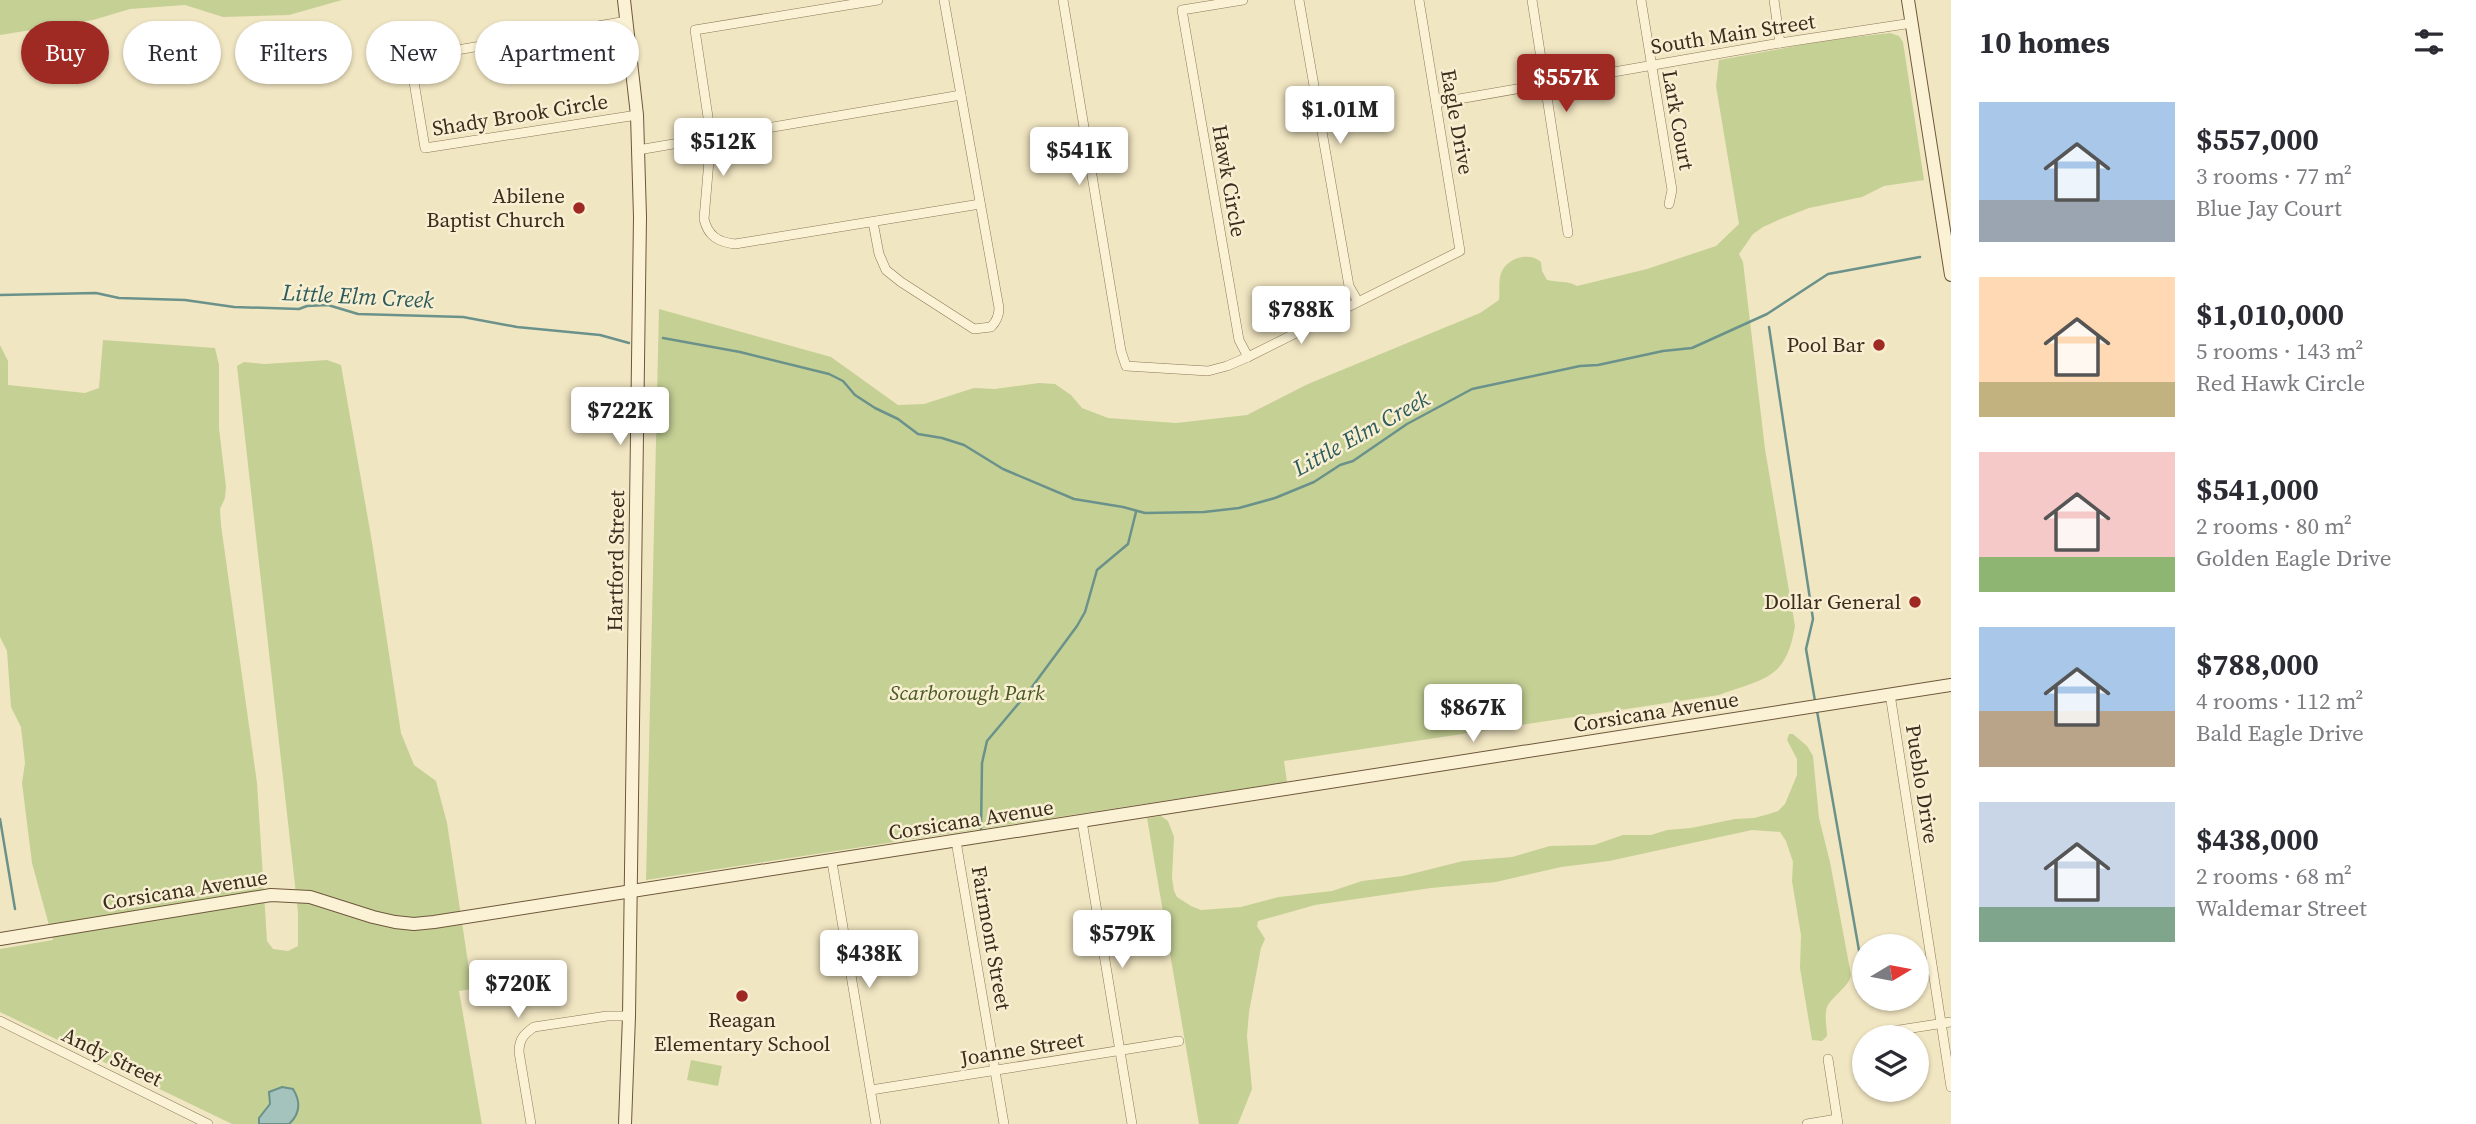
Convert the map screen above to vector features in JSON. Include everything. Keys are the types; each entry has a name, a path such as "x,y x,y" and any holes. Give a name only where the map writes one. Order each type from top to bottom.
{"street":[{"name":"Hartford Street","path":"624,0 627,21"},
{"path":"877,0 695,30 711,137 704,219 707,231 723,243 735,244 980,204"},
{"path":"873,222 879,254 886,270 974,329 991,327 999,315 944,0"},
{"path":"1063,0 1121,351 1126,366 1208,371 1248,357 1357,300 1349,286 1299,0"},
{"name":"Hawk Circle","path":"1243,0 1182,10 1239,341 1248,357"},
{"name":"Eagle Drive","path":"1357,300 1460,251 1419,0"},
{"path":"1532,0 1568,233"},
{"name":"Lark Court","path":"1641,0 1672,190 1669,204"},
{"path":"1774,0 1780,43"},
{"path":"1908,0 1951,275"},
{"name":"South Main Street","path":"1436,103 1780,43 1912,23"},
{"name":"Shady Brook Circle","path":"475,47 410,58 425,148 637,115"},
{"name":"Hartford Street","path":"625,1124 639,336 638,150 634,84"},
{"path":"638,150 961,96"},
{"name":"Corsicana Avenue","path":"0,939 271,895 310,897 373,917 414,924 832,862 1951,685"},
{"name":"Pueblo Drive","path":"1890,694 1946,1023 1951,1087"},
{"path":"1082,821 1132,1124"},
{"name":"Fairmont Street","path":"956,841 1004,1124"},
{"path":"832,862 876,1124"},
{"path":"531,1124 519,1052 519,1042 526,1033 534,1027 607,1016 629,1016"},
{"name":"Andy Street","path":"0,1021 208,1124"},
{"name":"Joanne Street","path":"871,1090 1179,1041"},
{"path":"1807,1124 1837,1121 1828,1059"}],"green space":[{"path":"0,0 342,0 289,15 223,17 185,5 130,9 87,21 21,21 21,32 0,35"},
{"name":"Scarborough Park","path":"1890,33 1899,36 1903,42 1924,180 1884,186 1862,197 1809,208 1783,218 1753,234 1739,254 1743,262 1765,449 1795,626 1786,657 1771,674 1719,695 1284,761 1287,782 646,880 659,309 831,357 898,405 924,404 974,388 995,389 1039,383 1055,384 1071,395 1082,408 1108,418 1176,423 1247,415 1308,384 1480,313 1499,300 1501,274 1505,266 1515,259 1536,259 1541,262 1547,280 1577,286 1647,269 1716,246 1739,224 1716,86 1719,60 1829,40"},
{"path":"103,340 215,348 219,365 219,428 226,487 220,509 221,525 257,783 267,941 273,949 288,951 298,946 298,912 237,366 244,362 265,364 327,360 341,365 372,542 401,733 414,765 436,781 447,823 472,989 459,991 482,1124 232,1124 0,1012 0,949 53,940 32,863 22,783 25,763 21,727 11,707 7,651 0,637 0,345 8,361 8,385 85,393 99,388"},
{"path":"1789,734 1793,734 1807,746 1813,756 1819,818 1851,975 1827,1007 1827,1036 1822,1041 1812,1040 1800,968 1801,935 1792,881 1793,862 1780,832 1752,830 1496,882 1431,888 1315,905 1258,921 1257,926 1265,939 1249,1012 1247,1036 1252,1089 1238,1124 1199,1124 1147,818 1161,816 1168,821 1174,837 1172,878 1177,897 1201,910 1241,907 1279,897 1332,891 1362,881 1403,876 1463,861 1512,857 1550,846 1594,845 1623,835 1651,835 1667,830 1769,814 1778,811 1785,804 1797,775 1797,759 1787,740"},
{"path":"691,1060 722,1066 718,1086 687,1080"}],"water":[{"path":"282,1087 293,1089 296,1094 298,1108 295,1116 289,1124 259,1124 259,1118 270,1104 269,1092"}],"waterway":[{"name":"Little Elm Creek","path":"663,338 740,352 829,374 843,381 855,395 898,419 918,434 964,445 1003,469 1074,499 1145,513 1204,512 1239,508 1275,498 1314,482 1340,465 1353,461 1407,424 1472,389 1580,366 1692,348 1767,314 1828,274 1920,257"},
{"name":"Little Elm Creek","path":"0,295 96,293 119,298 185,300 234,307 299,309 328,305 358,314 463,317 517,327 600,335 629,343"},
{"path":"1769,327 1813,619 1806,649 1815,701"},
{"path":"981,831 982,763 987,741 1029,691 1077,626 1085,612 1097,570 1128,544 1136,512"},
{"path":"1817,711 1856,934"},
{"path":"0,819 15,909"}],"place":[{"name":"Abilene Baptist Church","path":"579,208"},
{"name":"Pool Bar","path":"1879,345"},
{"name":"Dollar General","path":"1915,602"},
{"name":"Reagan Elementary School","path":"742,996"}]}
